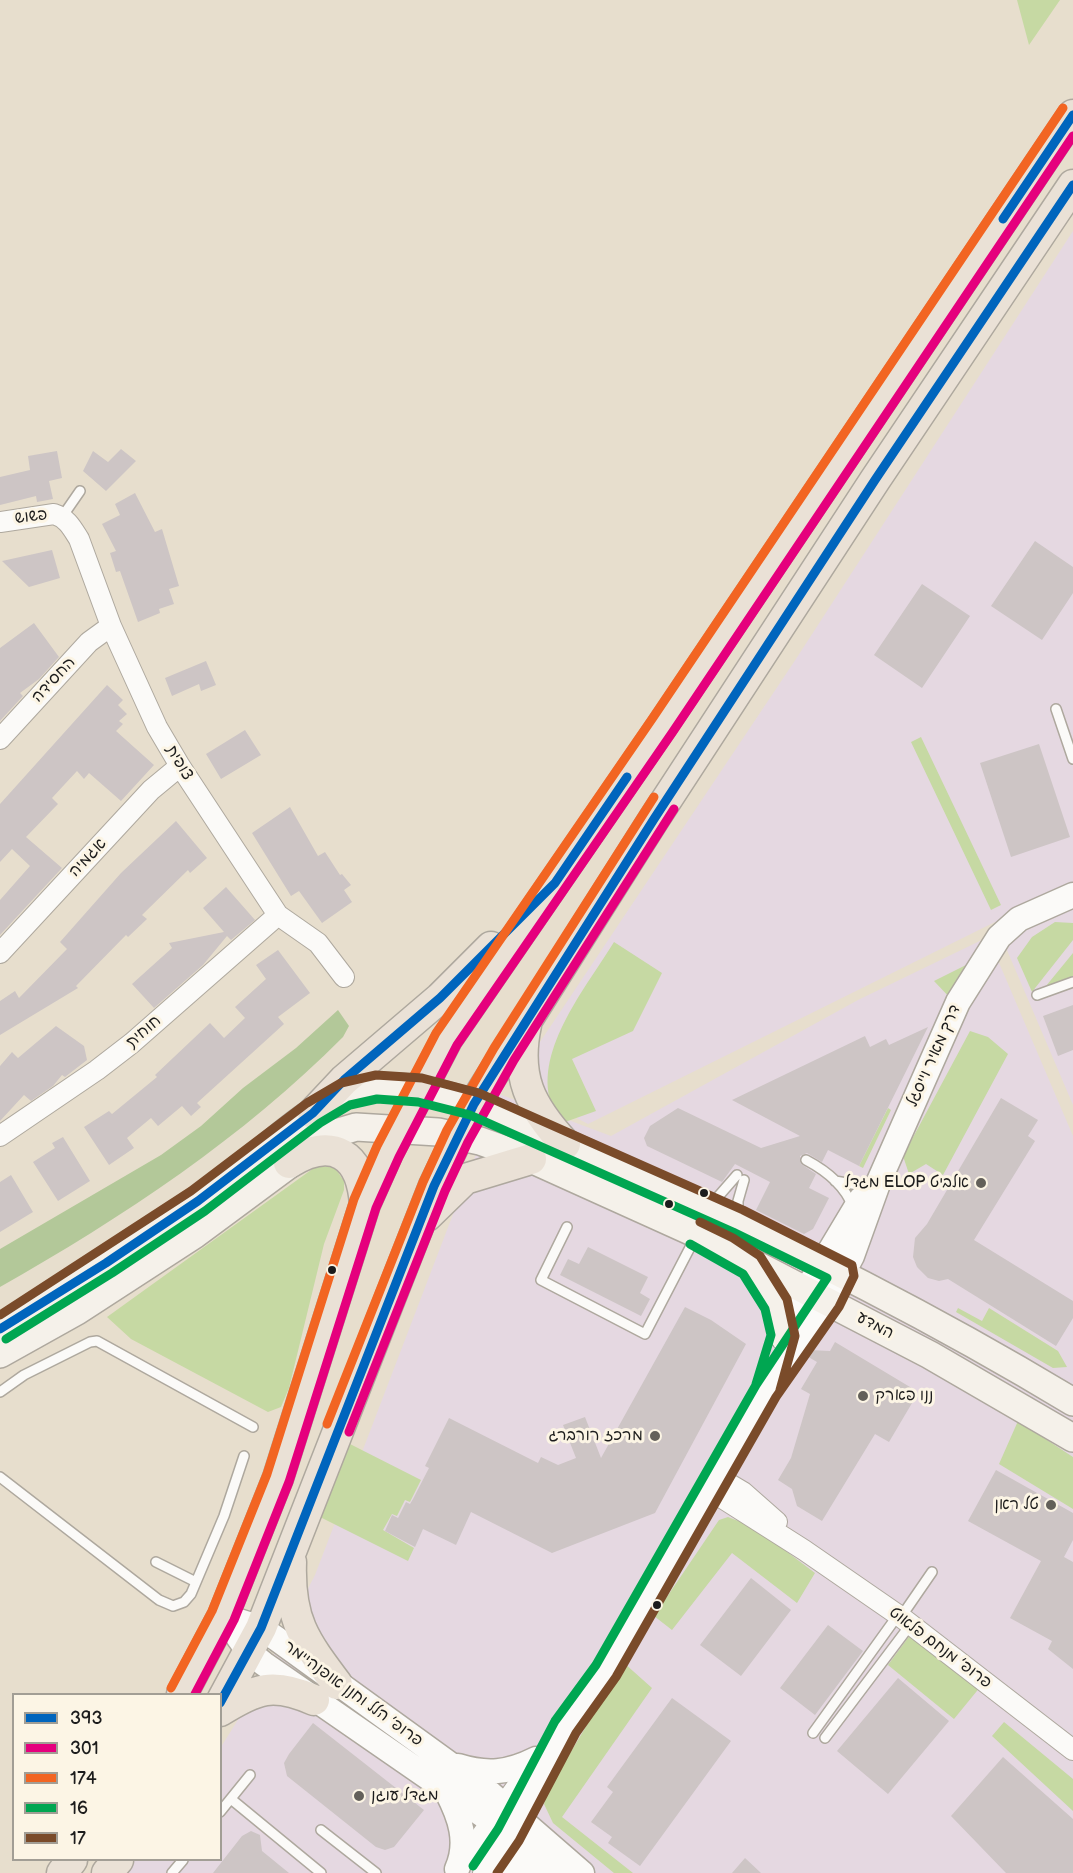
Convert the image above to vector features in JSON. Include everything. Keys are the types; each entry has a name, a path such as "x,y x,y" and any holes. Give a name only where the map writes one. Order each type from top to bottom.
{"main road":[{"path":"183,1693 223,1616 296,1426 365,1204 420,1090 468,1006 555,883 1073,115"},
{"path":"222,1700 255,1639 292,1551 314,1488 418,1225 457,1136 474,1104 875,480 1073,185"},
{"path":"313,1113 344,1080 440,998 555,883"},
{"path":"528,1017 522,1057 527,1090 544,1121 565,1144"},
{"name":"המדע","path":"0,1329 106,1263 198,1201 313,1113 346,1094 360,1090 394,1087 420,1090 474,1104 738,1221 938,1323 1072,1400"},
{"name":"המדע","path":"0,1353 104,1294 194,1235 320,1140 346,1129 401,1130 457,1136 531,1159 697,1233 972,1378 1073,1438"},
{"path":"290,1163 314,1150 326,1149 339,1153 352,1165 361,1180 365,1204"},
{"path":"418,1225 465,1179 531,1159"},
{"path":"728,1249 752,1265 762,1278 776,1304 783,1335"},
{"path":"222,1710 246,1695 267,1689 326,1692 308,1644 298,1625 291,1584 292,1551"},
{"path":"107,1873 117,1861"}],"street":[{"name":"פשוש","path":"0,522 44,513 62,517"},
{"name":"צופית","path":"62,517 79,538 111,626 157,727 180,766 278,915 318,943 344,977"},
{"name":"החסידה","path":"0,739 89,642 111,626"},
{"name":"אגמיה","path":"0,953 151,790 180,766"},
{"name":"דרך מאיר וייסגל","path":"833,1268 875,1184 958,1002 999,937 1019,919 1073,895"},
{"name":"חוחית","path":"0,1136 98,1070 132,1043 278,915"},
{"name":"דרך מאיר וייסגל","path":"833,1268 853,1210 875,1184"},
{"path":"456,1871 505,1819 566,1726 606,1671 766,1391 833,1268"},
{"path":"766,1391 783,1335 818,1295"},
{"name":"פרופ׳ מנחם פלאוט","path":"712,1483 743,1492 804,1550 904,1619 1073,1750"},
{"name":"פרופ׳ הלל וחנן אופנהיימר","path":"223,1616 326,1692 446,1790 505,1819 582,1873"},
{"name":"פרופ׳ הלל וחנן אופנהיימר","path":"326,1692 446,1762 553,1868"},
{"path":"483,1873 505,1819 536,1760 566,1726"},
{"path":"446,1762 491,1773 507,1772 536,1760"},
{"path":"446,1790 461,1825 463,1855 456,1871"},
{"path":"492,1873 519,1862 553,1868"}],"lane":[{"path":"62,517 80,491"},
{"path":"1056,709 1073,759"},
{"path":"1037,995 1073,982"},
{"path":"806,1160 822,1168 835,1181 850,1200 853,1210"},
{"path":"708,1208 741,1178 738,1221"},
{"path":"835,1181 875,1184"},
{"path":"567,1227 541,1280 645,1334 697,1233"},
{"path":"0,1392 24,1375 90,1342 97,1341 253,1427"},
{"path":"0,1477 159,1600 173,1606 188,1599 224,1516 244,1456"},
{"path":"156,1562 196,1582"},
{"path":"825,1738 904,1619 932,1572"},
{"path":"813,1732 904,1619"},
{"path":"222,1810 250,1775"},
{"path":"231,1799 321,1873"},
{"path":"321,1830 376,1873"},
{"path":"172,1873 182,1861"}],"shaded area":[{"path":"1073,231 1073,1105 995,922 588,1124 540,1099 534,1051 794,662"},
{"path":"988,937 1073,1136 1073,1873 118,1873 129,1861 222,1861 222,1745 249,1702 315,1575 499,1094 611,1136 858,1000"}],"green space":[{"path":"1017,0 1060,0 1029,45"},
{"path":"921,737 1001,905 991,910 911,742"},
{"path":"1055,922 1073,923 1073,940 1032,992 1017,958 1032,937"},
{"path":"614,942 662,973 633,1031 572,1059 596,1111 565,1122 551,1103 548,1082 550,1061 566,1018"},
{"path":"1073,953 1073,976 1046,986"},
{"path":"968,964 953,1001 934,981"},
{"path":"338,1010 349,1026 343,1037 265,1109 180,1174 136,1204 0,1287 0,1249 161,1155 201,1126 243,1088 296,1048"},
{"path":"970,1031 988,1037 1008,1054 943,1175 926,1164 909,1174 903,1156"},
{"path":"888,1108 891,1110 863,1168 859,1166"},
{"path":"318,1165 335,1168 344,1181 344,1190 324,1244 289,1388 281,1407 268,1412 131,1339 107,1317"},
{"path":"958,1308 982,1321 989,1308 1058,1351 1067,1367 1053,1368 956,1312"},
{"path":"1018,1421 1073,1457 1073,1509 999,1464"},
{"path":"348,1443 421,1480 410,1502 405,1500 397,1516 392,1514 383,1530 414,1548 408,1561 320,1517"},
{"path":"728,1517 754,1527 815,1573 797,1603 732,1553 672,1630 654,1616 719,1520"},
{"path":"913,1631 981,1686 954,1719 888,1665"},
{"path":"624,1663 652,1688 562,1817 633,1873 614,1873 553,1823 544,1804 548,1790"},
{"path":"1004,1722 1073,1779 1073,1811 992,1736"}],"building":[{"path":"121,449 136,461 106,491 83,471 93,451 108,462"},
{"path":"57,451 62,478 49,481 53,499 37,502 36,496 0,505 0,477 30,470 28,456"},
{"path":"135,493 155,532 162,529 179,586 169,589 174,604 159,609 160,613 138,622 120,571 116,572 110,553 116,551 102,524 120,515 115,504"},
{"path":"1035,541 1073,567 1073,593 1042,640 991,606"},
{"path":"52,550 60,578 29,587 2,561"},
{"path":"922,584 970,616 922,688 874,655"},
{"path":"34,623 59,657 39,679 20,693 23,696 0,721 0,648"},
{"path":"206,661 216,685 201,691 199,684 172,696 165,678"},
{"path":"107,685 123,700 118,705 127,714 119,721 123,724 116,731 154,765 121,801 89,773 84,779 77,771 52,798 58,804 26,837 62,868 0,935 0,900 30,866 12,849 0,862 0,804"},
{"path":"245,730 261,755 221,779 206,754"},
{"path":"1039,744 1070,837 1011,857 980,763"},
{"path":"290,807 318,856 325,852 340,875 342,874 351,885 344,890 352,902 322,923 299,891 291,896 252,833"},
{"path":"176,821 207,858 190,873 188,870 142,915 147,919 128,937 126,935 76,986 78,988 0,1035 0,1001 15,991 19,998 67,949 60,942 121,873"},
{"path":"226,887 255,920 231,940 227,936 203,965 154,1008 132,984 172,948 169,943 224,932 203,908"},
{"path":"278,950 310,993 278,1017 284,1024 197,1103 201,1107 191,1116 182,1106 158,1126 151,1118 127,1138 134,1148 109,1165 84,1127 109,1111 112,1114 157,1077 155,1075 210,1023 224,1038 245,1018 235,1007 266,979 256,965"},
{"path":"1073,1005 1073,1050 1058,1056 1043,1016"},
{"path":"56,1026 84,1046 87,1060 65,1077 62,1075 53,1086 31,1101 24,1095 0,1121 0,1066 12,1052 18,1058"},
{"path":"928,1027 859,1166 828,1150 822,1162 807,1153 800,1156 801,1164 816,1174 809,1188 829,1198 813,1229 804,1234 756,1210 770,1182 735,1164 722,1182 647,1146 644,1138 650,1126 678,1108 761,1148 800,1136 732,1100 865,1036 870,1047 886,1039 889,1045"},
{"name":"מגדל ELOP אלביט","path":"1001,1098 1038,1120 1028,1136 1035,1141 974,1240 1073,1301 1073,1318 1056,1346 948,1279 939,1281 928,1278 917,1267 913,1257 915,1238 927,1224"},
{"path":"63,1137 90,1181 58,1201 33,1162 55,1148 52,1143"},
{"path":"11,1175 33,1212 0,1232 0,1182"},
{"path":"588,1247 648,1277 640,1293 650,1299 641,1316 560,1275 568,1259 579,1264"},
{"name":"מרכז רורברג","path":"685,1307 711,1320 746,1344 655,1513 552,1553 471,1512 456,1545 423,1529 415,1547 385,1531 392,1515 398,1518 406,1502 410,1504 413,1499 429,1468 425,1466 449,1418 538,1463 541,1457 558,1465 576,1458 563,1425 585,1417 601,1458"},
{"path":"835,1342 915,1390 911,1395 915,1398 889,1442 875,1434 822,1521 797,1506 792,1489 778,1480 791,1458 810,1394 801,1389 817,1362 805,1355 809,1350 830,1351"},
{"path":"996,1470 1073,1513 1073,1540 1064,1557 1073,1562 1073,1669 1048,1649 1052,1641 1010,1618 1041,1561 968,1521"},
{"path":"751,1578 791,1610 741,1676 700,1645"},
{"path":"828,1625 863,1651 815,1715 780,1688"},
{"path":"898,1678 949,1721 888,1794 837,1751"},
{"path":"672,1698 731,1741 640,1866 608,1843 612,1837 591,1822 613,1792 607,1787"},
{"name":"מגדל עוגן","path":"313,1723 424,1810 394,1847 385,1850 376,1847 287,1776 284,1763"},
{"path":"1003,1757 1073,1819 1073,1873 1006,1873 951,1816"},
{"path":"251,1831 260,1835 262,1851 289,1873 213,1873 242,1836"},
{"path":"745,1858 761,1873 732,1873"}],"transit line":[{"name":"174","path":"171,1688 212,1611 267,1474 354,1199 377,1146 436,1033 652,719 1063,108"},
{"name":"393","path":"1003,219 1073,115"},
{"name":"301","path":"196,1693 234,1620 289,1482 376,1208 399,1157 457,1045 672,733 1073,136"},
{"name":"393","path":"222,1699 261,1628 434,1186 474,1104 654,819 875,480 1073,185"},
{"name":"393","path":"0,1329 106,1263 198,1201 313,1113 344,1080 440,998 555,883 627,777"},
{"name":"174","path":"327,1424 423,1182 447,1130 494,1048 654,797"},
{"name":"301","path":"349,1432 445,1191 468,1142 514,1060 674,809"},
{"name":"17","path":"0,1315 191,1191 307,1103 341,1083 376,1075 422,1078 479,1093 743,1210 852,1265 854,1276 839,1307 776,1397 616,1677 576,1733 519,1841 497,1873"},
{"name":"16","path":"6,1339 112,1273 205,1211 320,1123 350,1105 377,1099 418,1102 470,1115 733,1232 827,1278 756,1385 596,1665 555,1721 498,1829 473,1866"},
{"name":"17","path":"700,1222 733,1238 760,1256 787,1299 795,1336 780,1390"},
{"name":"16","path":"690,1244 743,1274 765,1309 771,1335 756,1384"}],"place":[{"name":"מגדל ELOP אלביט","path":"981,1183"},
{"name":"ננו פארק","path":"863,1396"},
{"name":"מרכז רורברג","path":"655,1436"},
{"name":"טל ראן","path":"1051,1505"},
{"name":"מגדל עוגן","path":"359,1796"}]}
